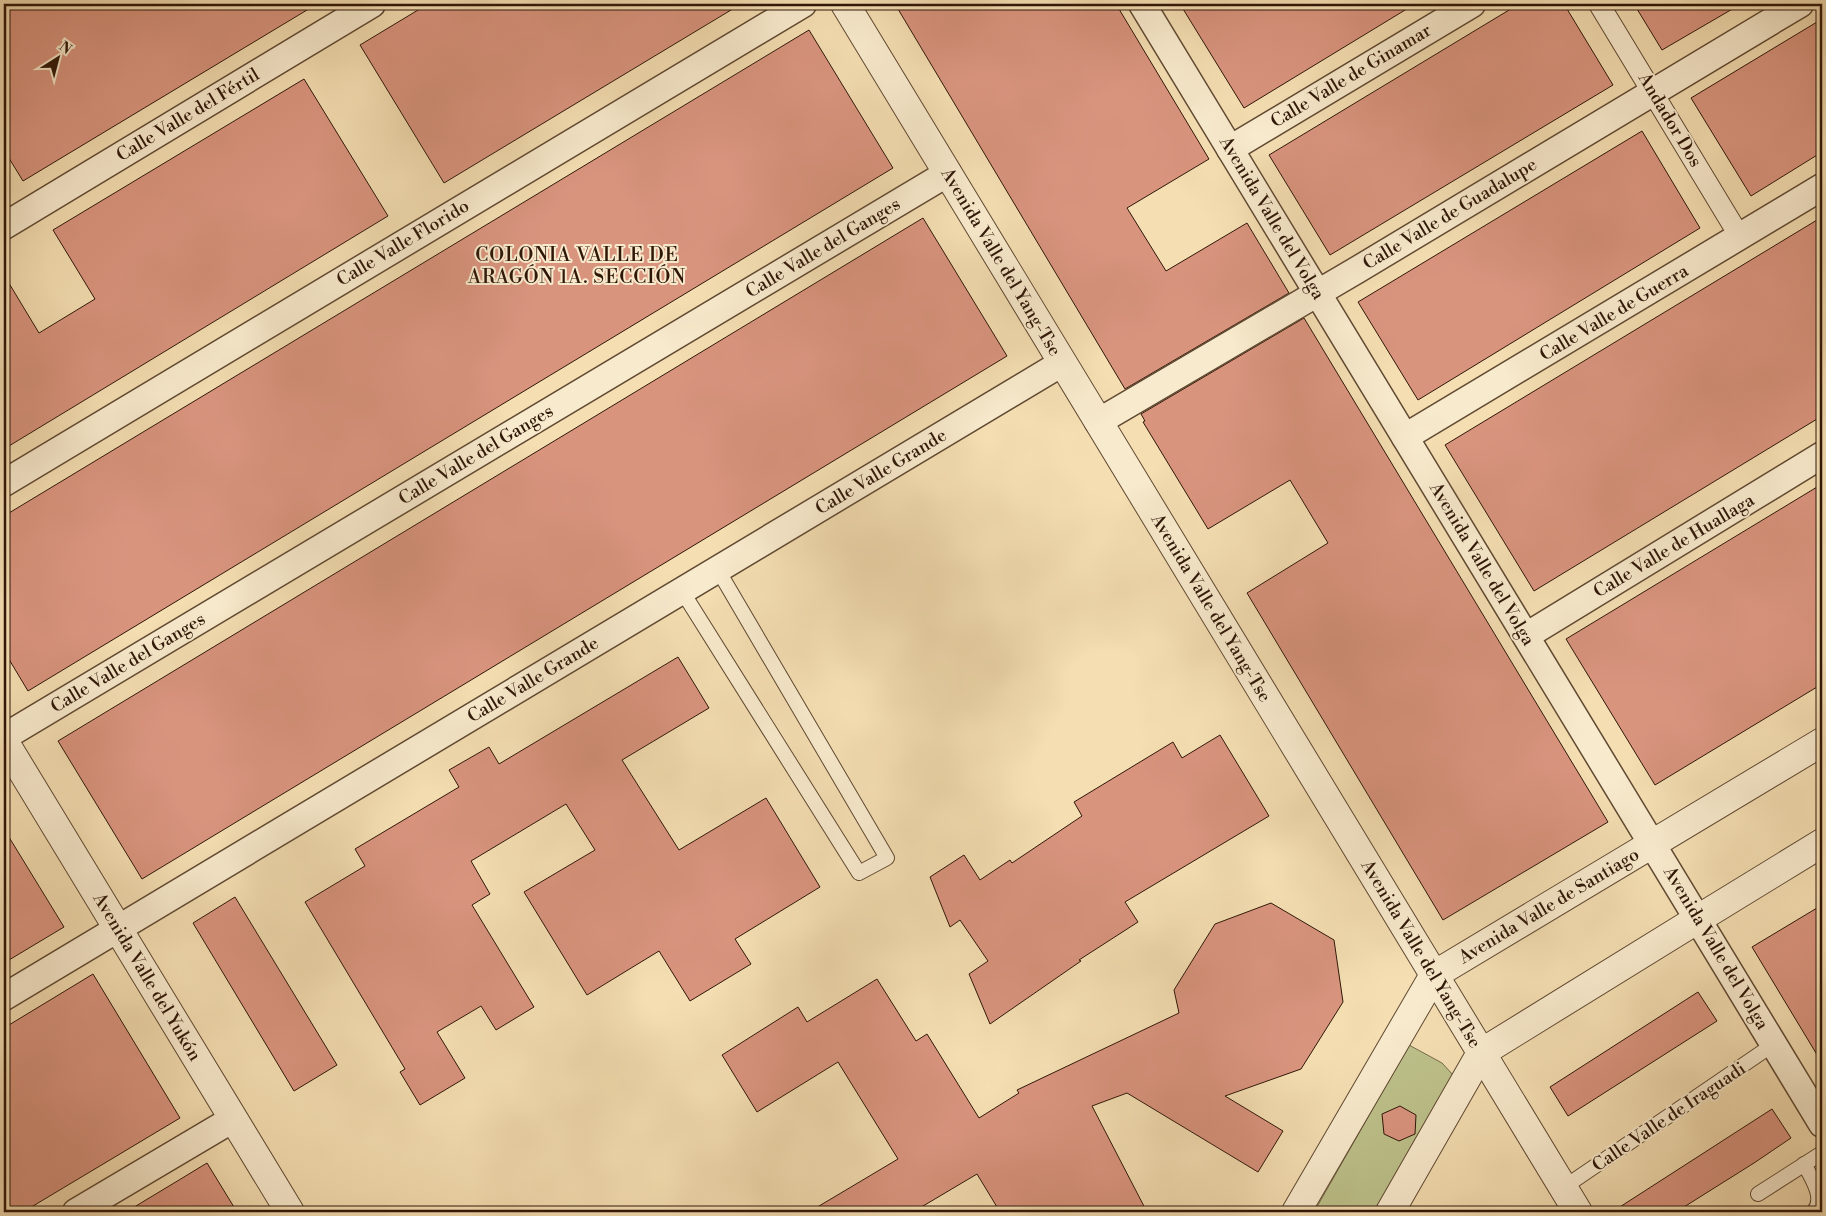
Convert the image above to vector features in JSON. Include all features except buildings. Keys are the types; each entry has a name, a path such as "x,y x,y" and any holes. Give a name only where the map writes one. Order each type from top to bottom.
{"street":[{"name":"Calle Valle del Fértil","path":"4,226 372,4"},
{"name":"Calle Valle Florido","path":"4,483 803,4"},
{"name":"Avenida Valle del Yang-Tse","path":"845,4 1578,1212"},
{"name":"Avenida Valle del Volga","path":"1142,4 1774,1044 1818,1108"},
{"name":"Calle Valle de Ginamar","path":"1230,149 1472,4"},
{"name":"Andador Dos","path":"1599,4 1740,237"},
{"name":"Calle Valle de Guadalupe","path":"1098,422 1318,294 1800,4"},
{"name":"Calle Valle del Ganges","path":"4,737 948,173"},
{"name":"Calle Valle de Guerra","path":"1405,438 1822,187"},
{"name":"Calle Valle Grande","path":"4,997 1062,363"},
{"name":"Calle Valle de Huallaga","path":"1526,636 1822,455"},
{"name":"Avenida Valle del Yukón","path":"4,741 290,1212"},
{"name":"Avenida Valle de Santiago","path":"1296,1212 1434,976 1822,742"},
{"path":"1390,1212 1481,1053 1822,844"},
{"path":"76,1212 233,1119"}],"lane":[{"path":"682,591 859,873 887,858 718,570"},
{"name":"Calle Valle de Iraguadi","path":"1563,1188 1774,1044"},
{"path":"1758,1194 1822,1152"},
{"path":"1804,1164 1822,1199 1820,1206 1813,1212"}],"green space":[{"path":"1409,1045 1442,1063 1454,1076 1374,1212 1314,1212"}],"district":[{"name":"COLONIA VALLE DE ARAGÓN 1A. SECCIÓN","path":"577,266"}]}
